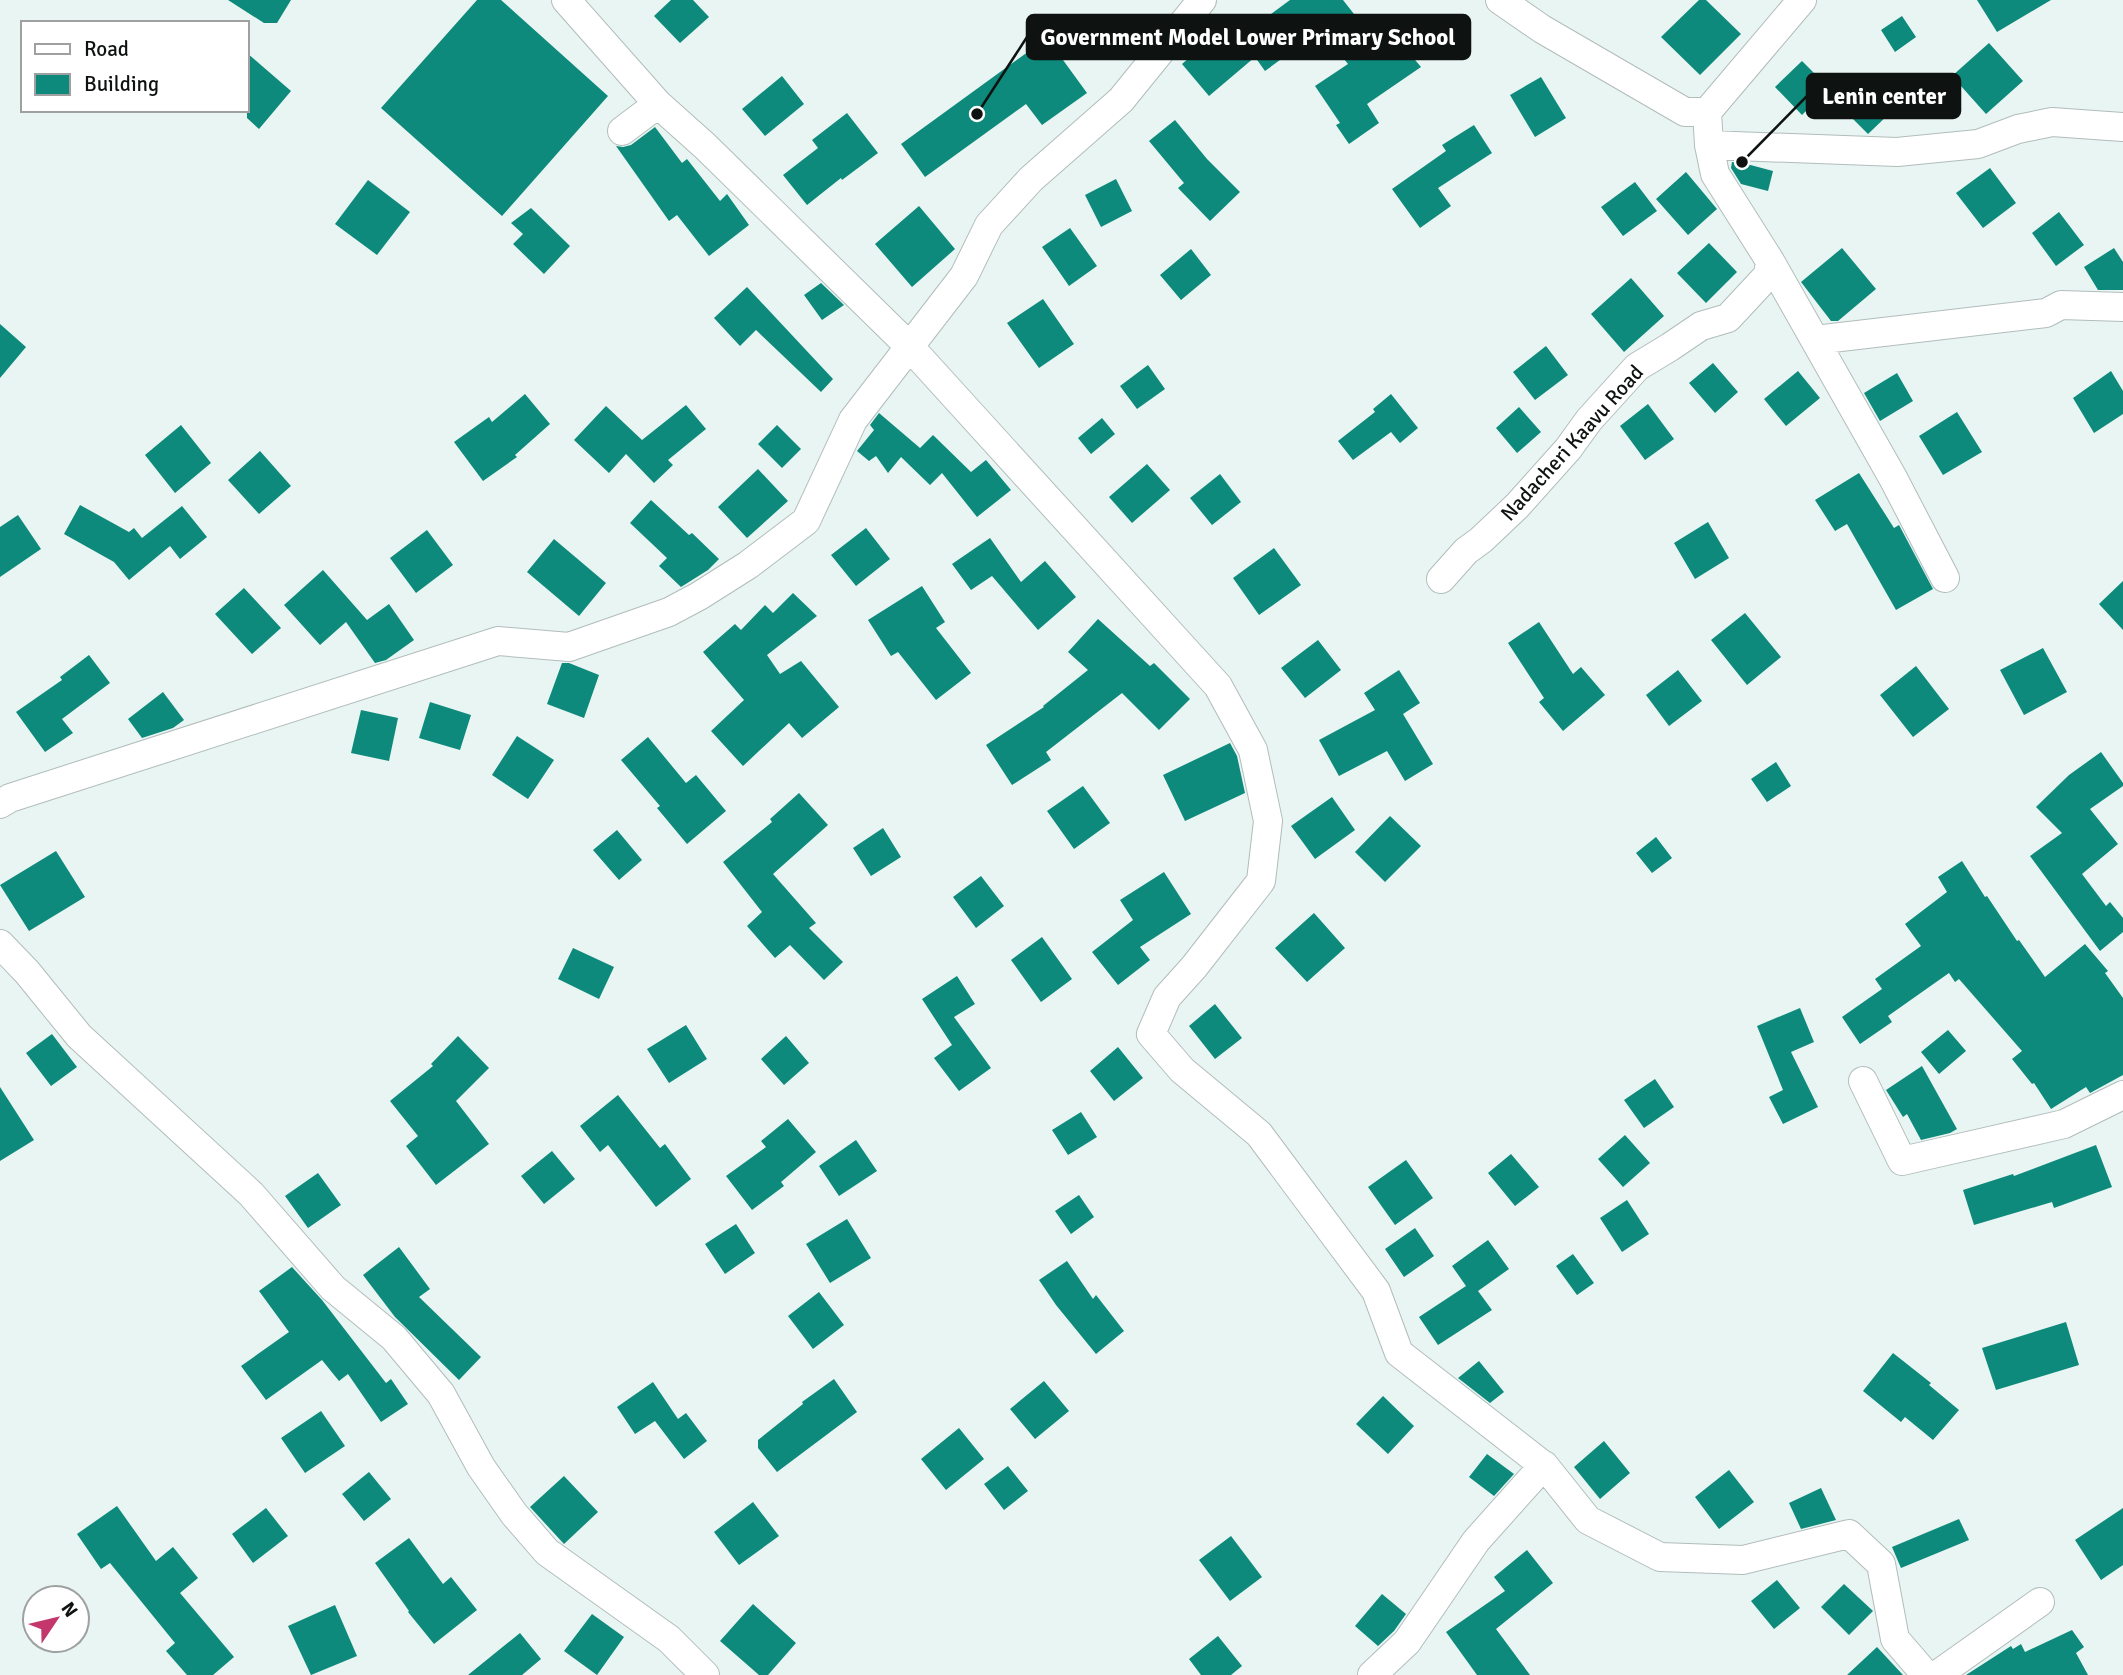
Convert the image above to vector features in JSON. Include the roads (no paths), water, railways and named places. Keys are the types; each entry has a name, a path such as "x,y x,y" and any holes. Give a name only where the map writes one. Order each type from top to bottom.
{"street":[{"path":"566,0 658,104 714,155 909,346 1218,686 1253,750 1268,821 1261,881 1167,997 1152,1034 1182,1070 1259,1134 1376,1291 1399,1353 1543,1465 1588,1520 1660,1557 1743,1560 1849,1534 1881,1564 1895,1639 1926,1675"},
{"path":"0,804 10,798 498,640 569,647 669,612 748,565 806,521 853,420 964,276 989,225 1031,179 1121,100 1202,0"},
{"path":"1500,0 1542,29 1685,112 1707,112"},
{"path":"1802,0 1707,112 1709,145 1715,174 1770,261 1815,340 1893,478 1945,578"},
{"path":"622,131 658,104"},
{"path":"1709,145 1897,152 1978,144 2018,129 2052,122 2123,127"},
{"name":"Nadacheri Kaavu Road","path":"1441,579 1466,551 1517,506 1637,367 1701,326 1728,318 1768,275 1770,261"},
{"path":"1815,340 2046,313 2061,305 2123,307"},
{"path":"0,944 27,972 79,1036 251,1194 333,1288 394,1338 441,1394 481,1467 514,1514 547,1552 669,1639 705,1675"},
{"path":"1863,1081 1902,1161 2064,1124 2123,1094"},
{"path":"1372,1675 1407,1642 1476,1541 1543,1465"},
{"path":"1937,1675 2040,1602"}],"place":[{"name":"Government Model Lower Primary School","path":"977,114"},
{"name":"Lenin center","path":"1742,162"}]}
